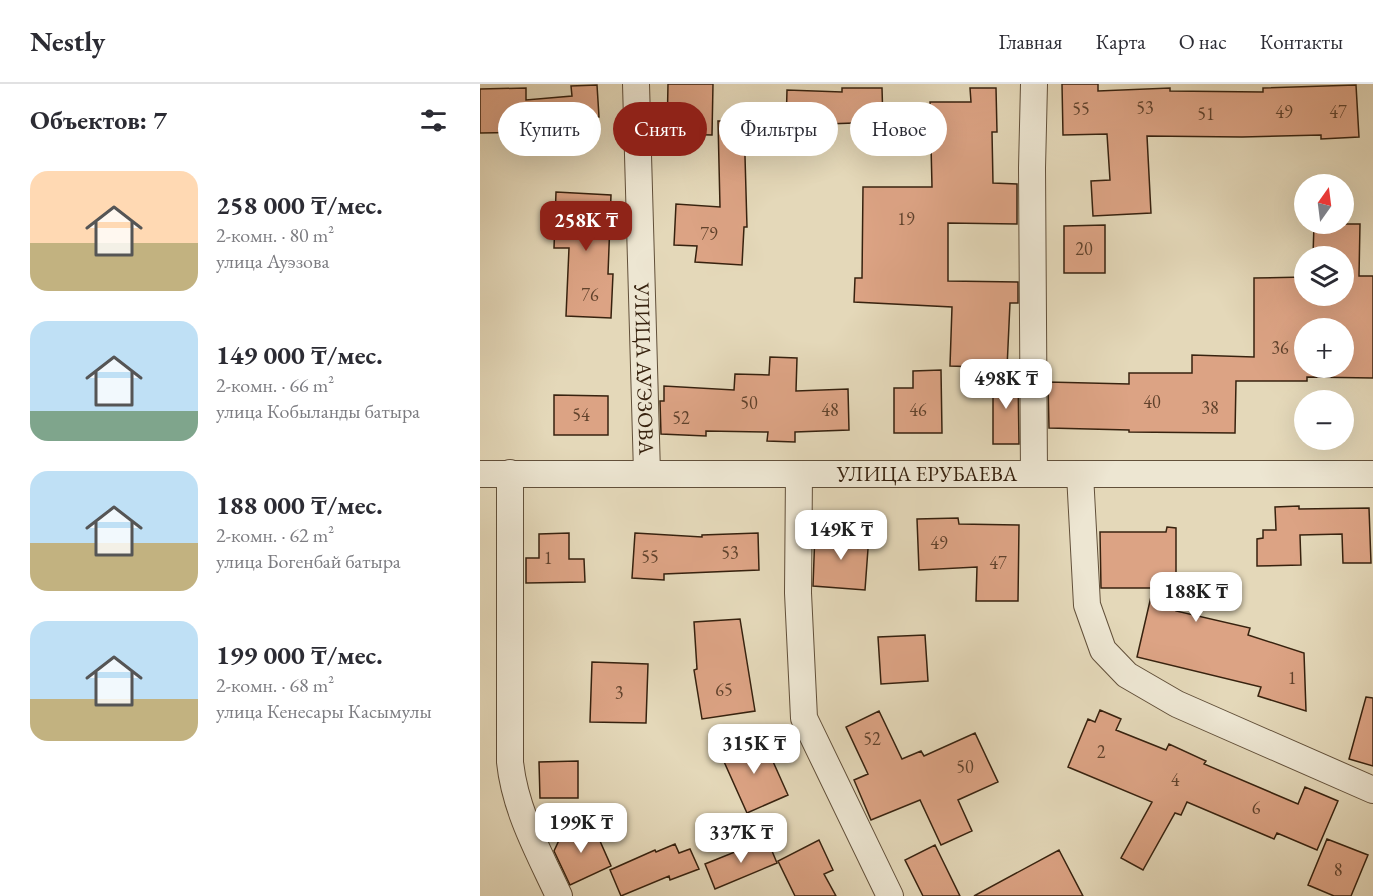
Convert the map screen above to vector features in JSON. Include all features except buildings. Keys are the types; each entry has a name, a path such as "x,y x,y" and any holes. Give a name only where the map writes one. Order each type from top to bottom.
{"street":[{"name":"УЛИЦА АУЭЗОВА","path":"636,84 647,473"},
{"path":"1034,84 1032,168 1034,474"},
{"path":"510,473 510,762 512,785 521,812 559,896"},
{"name":"УЛИЦА ЕРУБАЕВА","path":"480,474 1373,474"},
{"path":"799,474 798,593 804,718 890,896"},
{"path":"1080,474 1087,604 1102,650 1127,675 1177,704 1373,790"}]}
